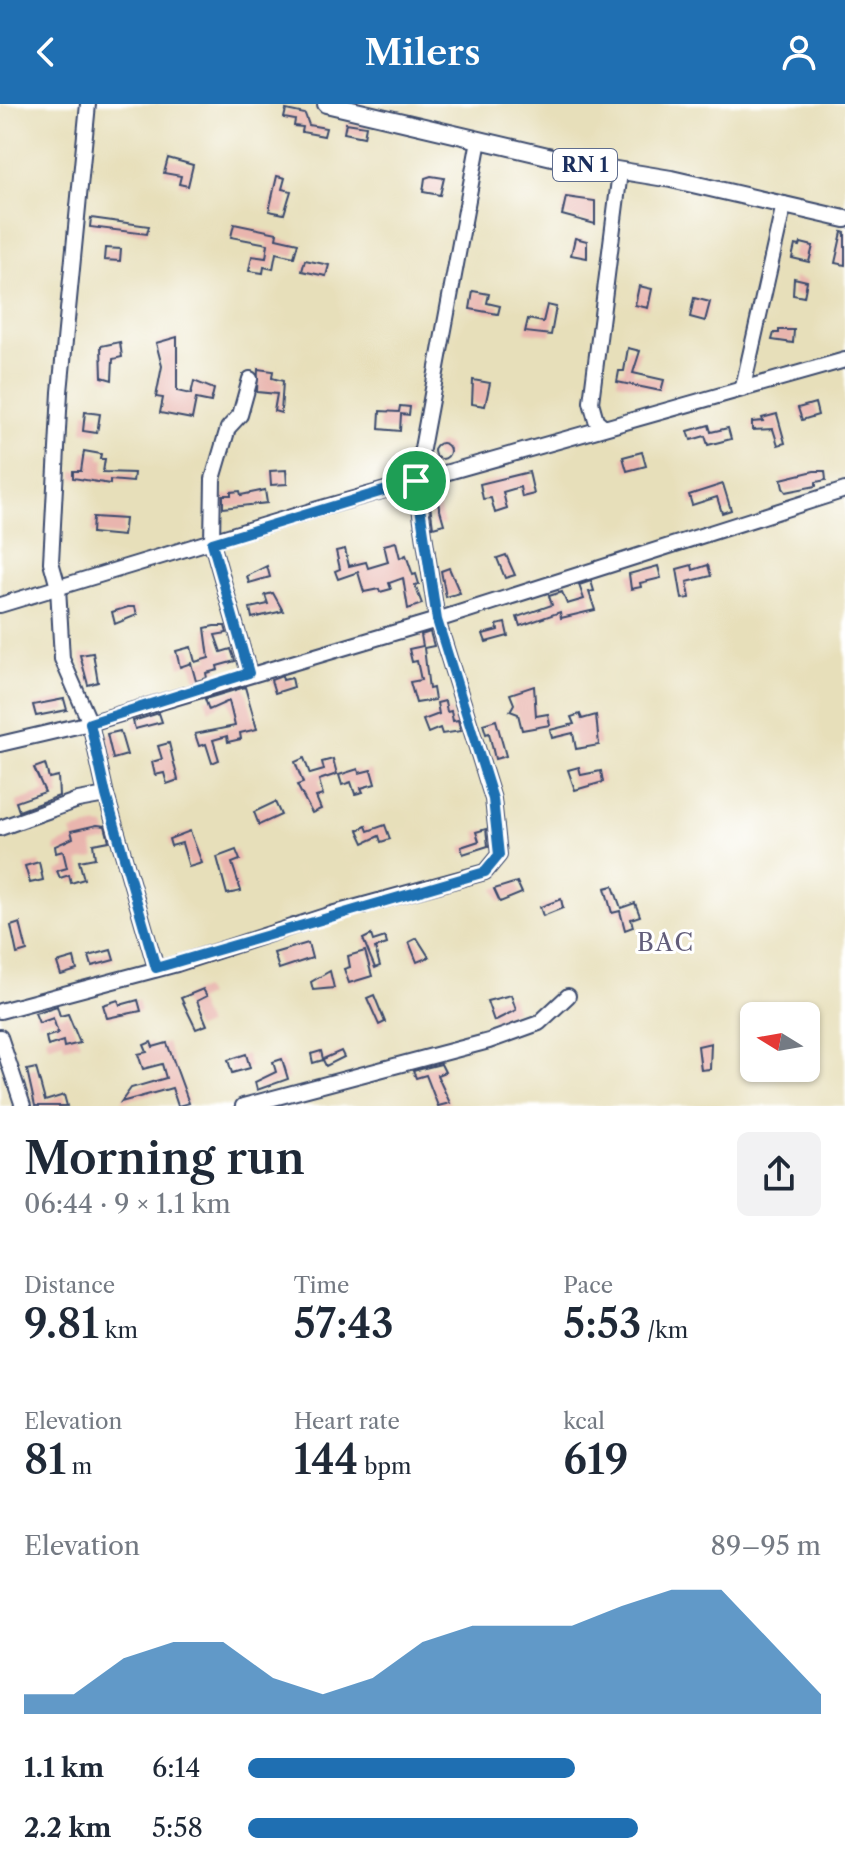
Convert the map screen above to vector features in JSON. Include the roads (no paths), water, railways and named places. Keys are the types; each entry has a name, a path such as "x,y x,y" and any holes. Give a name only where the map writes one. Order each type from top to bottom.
{"main road":[{"name":"RN 1","path":"326,104 620,172 845,219"}],"street":[{"path":"88,104 51,530 51,562 58,587 62,659 90,723 106,795 156,968"},
{"path":"0,1011 485,872 499,855 493,799 437,620 416,481 479,140"},
{"path":"579,433 591,402 620,172"},
{"path":"743,387 784,204"},
{"path":"0,605 603,426 845,360"},
{"path":"249,673 212,543 213,479 228,428 240,415 250,379"},
{"path":"591,402 596,420 603,426"},
{"path":"0,744 90,723 249,673 437,620 845,490"},
{"path":"0,828 78,800 106,795"},
{"path":"243,1106 489,1041 539,1023 568,996"},
{"path":"0,1037 23,1106"}],"district":[{"name":"BAC","path":"666,943"}]}
